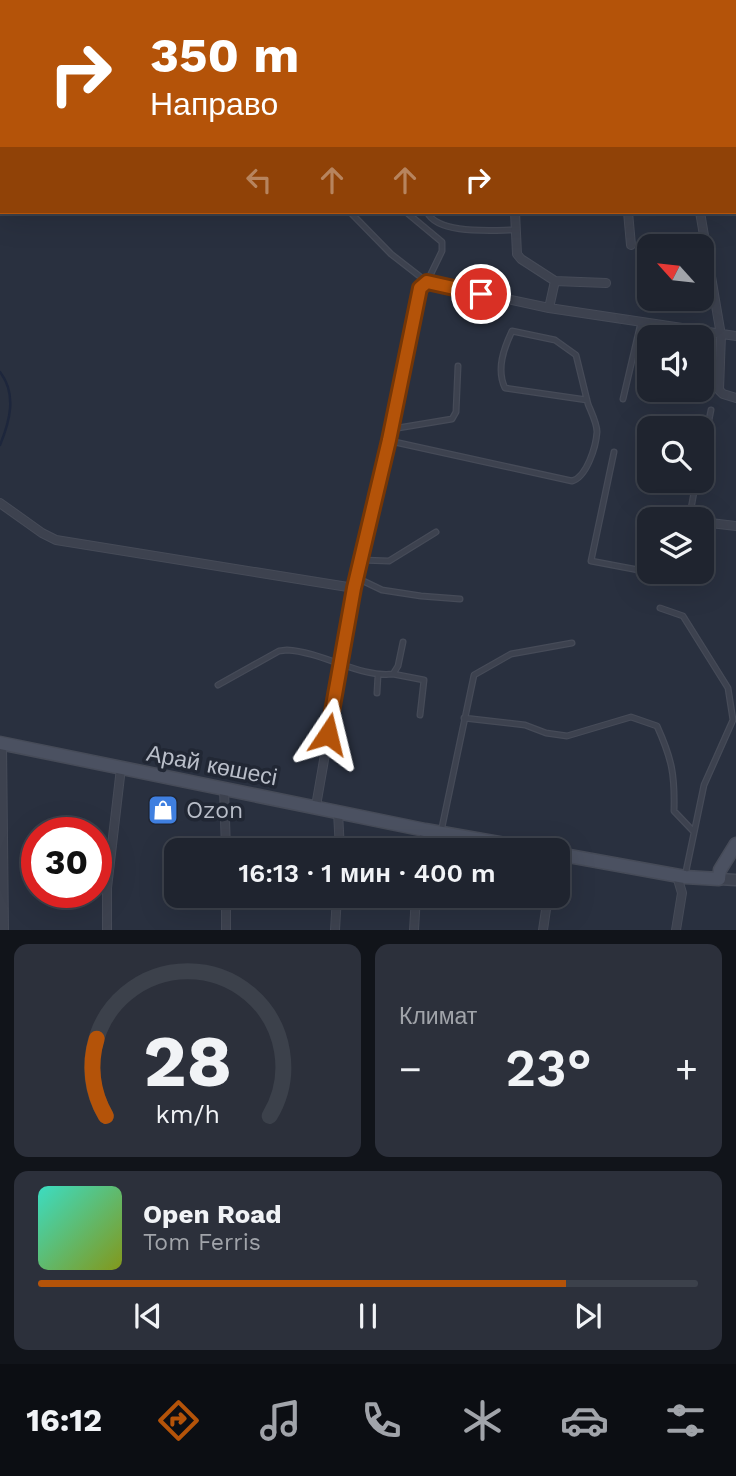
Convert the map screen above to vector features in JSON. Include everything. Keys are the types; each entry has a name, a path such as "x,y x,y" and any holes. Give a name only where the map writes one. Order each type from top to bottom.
{"main road":[{"name":"Арай көшесі","path":"1,743 469,838"},
{"path":"570,856 681,877 719,879 720,870 736,844"}],"street":[{"path":"514,214 517,254 521,259 555,281 606,282"},
{"path":"628,214 631,245"},
{"path":"701,214 721,335 719,390 736,398"},
{"path":"549,308 555,281"},
{"path":"316,806 354,588 392,429 420,288 427,282 549,308 736,336"},
{"path":"0,503 56,540 354,588"},
{"path":"714,523 736,526"},
{"path":"1,743 4,930"},
{"path":"107,930 107,888 117,821 121,768"},
{"path":"224,789 226,838"},
{"path":"338,812 339,838"},
{"path":"424,838 425,830"},
{"path":"676,930 682,893 681,877"},
{"path":"719,879 736,880"},
{"path":"226,908 226,930"},
{"path":"335,930 336,908"},
{"path":"414,930 415,908"},
{"path":"543,930 546,908"}],"lane":[{"path":"352,214 391,254 427,282 442,251 444,226"},
{"path":"408,214 442,242"},
{"path":"428,214 444,226 516,230"},
{"path":"623,399 641,322"},
{"path":"389,440 572,481 579,480 586,472 597,430 576,355 555,340 512,331 502,352 501,381 505,388 587,400"},
{"path":"392,429 452,419 456,412 458,366"},
{"path":"709,416 710,410"},
{"path":"614,453 591,561 637,570"},
{"path":"362,560 389,561 436,531"},
{"path":"357,578 382,590 460,599"},
{"path":"660,608 683,616 728,688 733,720 704,785 681,877"},
{"path":"393,674 403,642"},
{"path":"440,833 474,674 511,654 572,643"},
{"path":"218,684 279,652 293,650 341,662 377,675 393,674 424,680 420,715"},
{"path":"377,675 377,692"},
{"path":"464,718 525,725 546,733 567,736 631,717 657,726 670,755 674,781 674,811 694,832"}],"waterway":[{"path":"0,372 9,389 10,398 7,427 0,445"}],"place":[{"name":"Ozon","path":"163,810"}],"route":[{"path":"328,734 354,588 389,440 420,288 427,282 481,294"}]}
